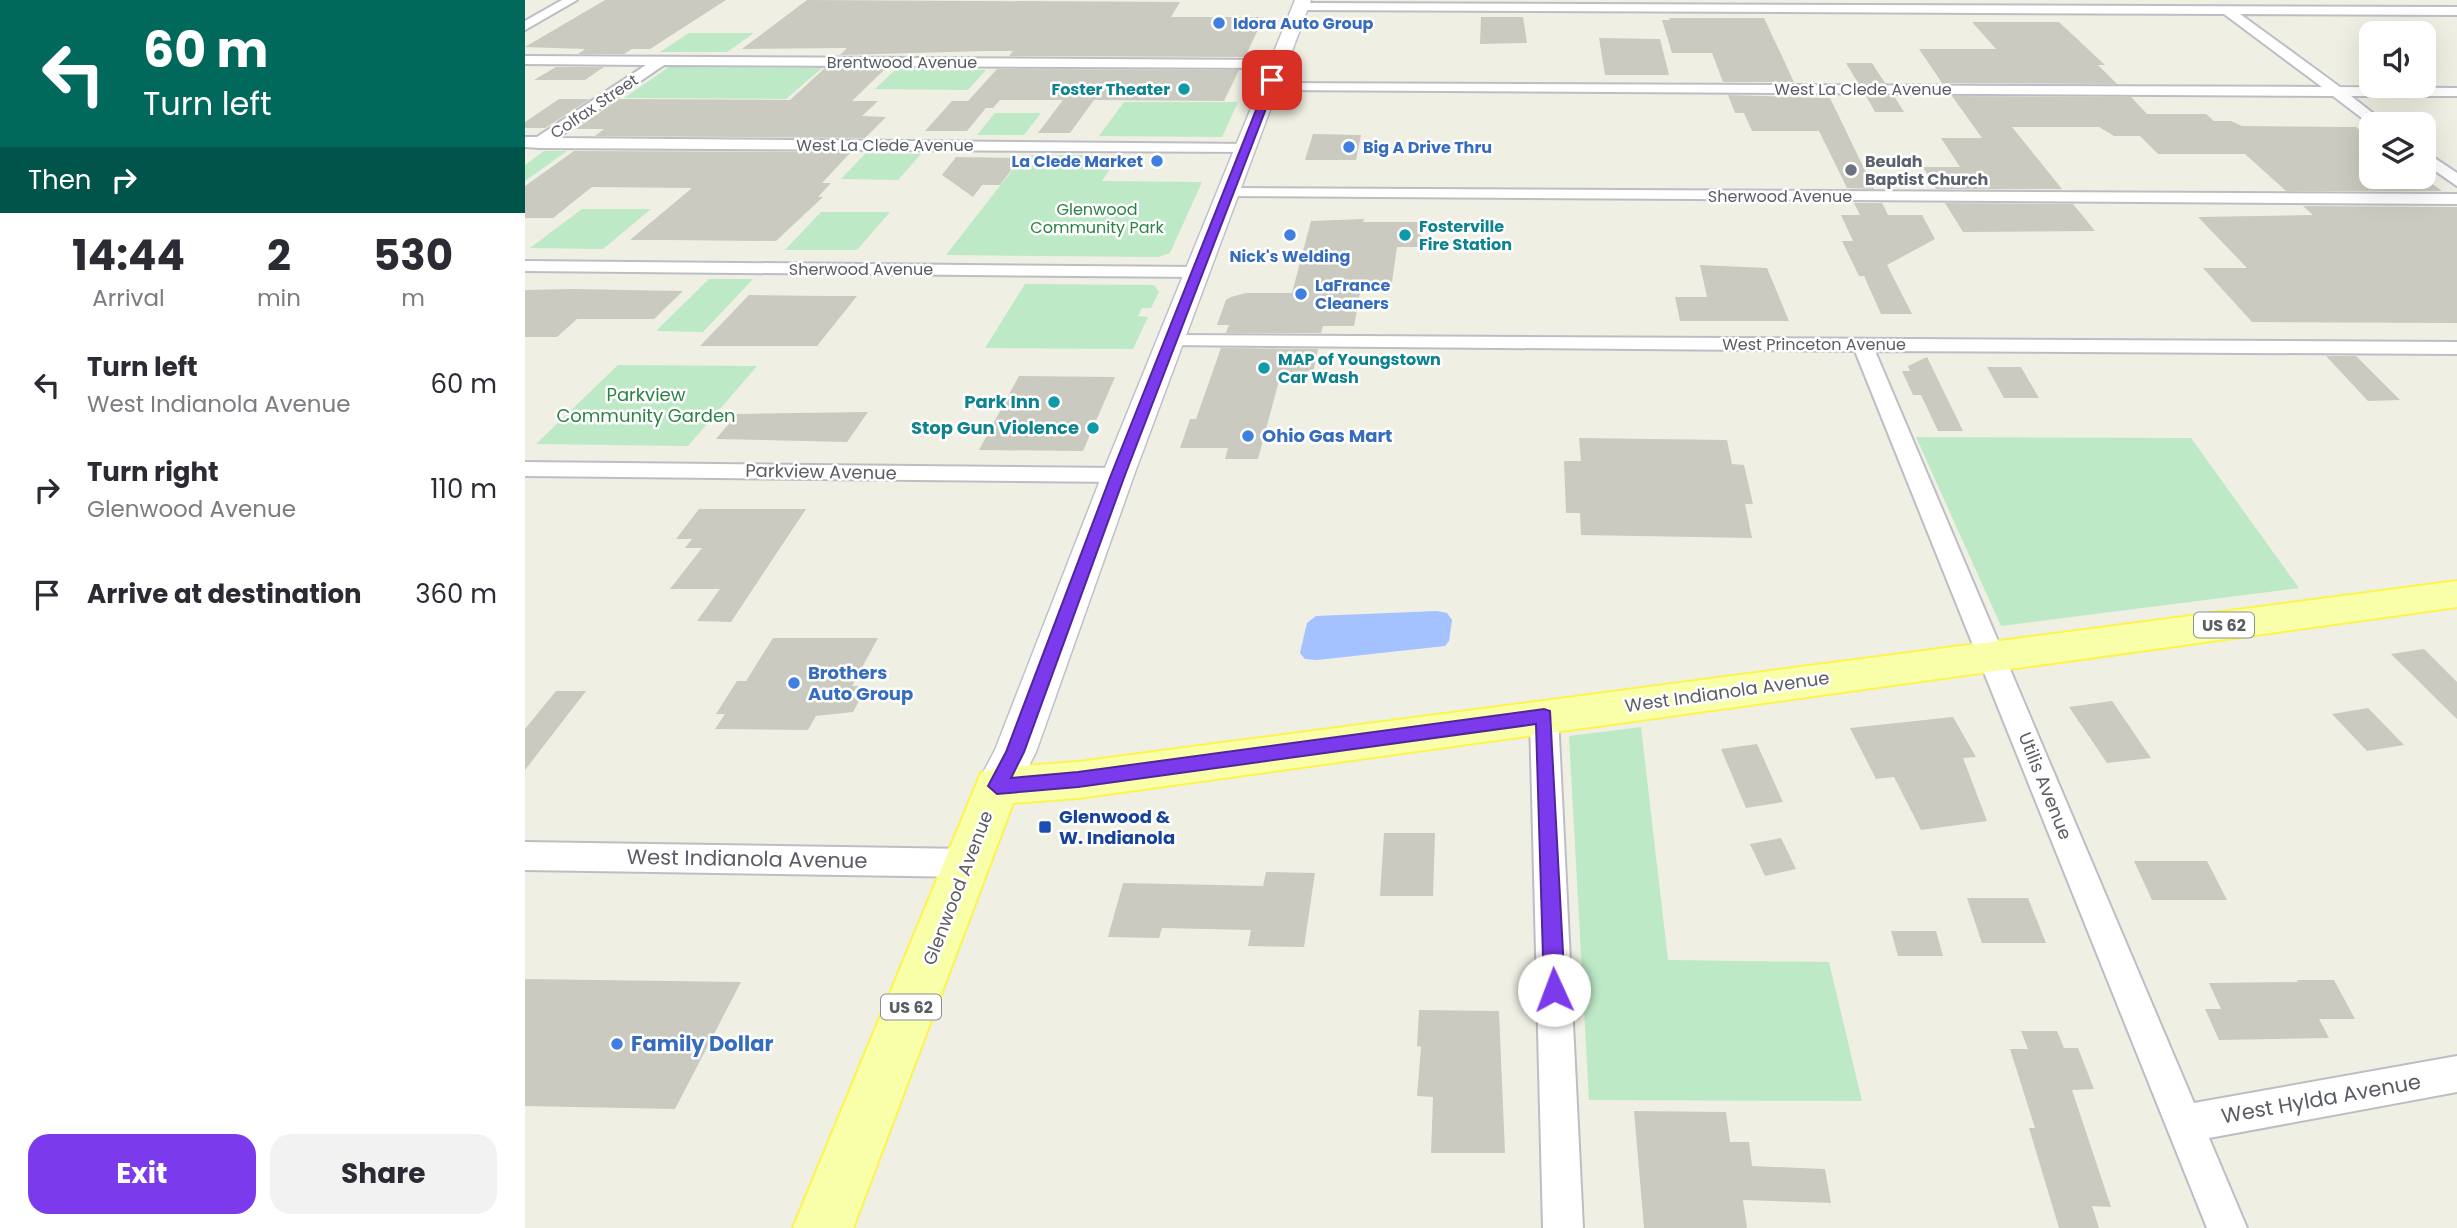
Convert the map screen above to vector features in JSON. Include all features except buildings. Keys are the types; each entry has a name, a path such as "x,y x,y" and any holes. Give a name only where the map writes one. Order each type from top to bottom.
{"main road":[{"name":"Glenwood Avenue","path":"823,1228 969,863 997,786 1015,752 1118,475 1302,4"},
{"name":"West Indianola Avenue","path":"997,786 1078,780 2457,594"}],"street":[{"path":"525,26 571,0"},
{"path":"1302,4 2457,11"},
{"path":"2227,10 2364,112"},
{"name":"Brentwood Avenue","path":"525,60 662,60 1274,76"},
{"name":"Colfax Street","path":"525,152 533,142 662,60"},
{"name":"West La Clede Avenue","path":"1274,76 2457,92"},
{"name":"West La Clede Avenue","path":"533,142 1246,147"},
{"path":"2436,165 2457,181"},
{"name":"Sherwood Avenue","path":"1229,193 2457,199"},
{"name":"Sherwood Avenue","path":"525,266 1198,272"},
{"name":"West Princeton Avenue","path":"1172,341 2457,348"},
{"name":"Utilis Avenue","path":"1862,344 2227,1228"},
{"name":"Parkview Avenue","path":"525,469 1118,475"},
{"path":"1544,716 1563,1228"},
{"name":"West Indianola Avenue","path":"525,856 969,863"},
{"name":"West Hylda Avenue","path":"2185,1124 2457,1074"}],"green space":[{"path":"689,33 754,33 727,52 660,52"},
{"path":"669,67 822,68 786,99 624,98"},
{"path":"896,69 986,70 968,90 875,89"},
{"path":"1124,102 1238,102 1222,137 1099,136"},
{"path":"995,113 1041,113 1024,135 977,135"},
{"path":"544,151 567,151 525,181 525,165"},
{"path":"866,153 921,154 898,180 841,179"},
{"name":"Glenwood Community Park","path":"1024,155 1119,155 1102,181 1202,182 1170,253 1158,257 946,255"},
{"path":"582,209 651,209 603,249 530,248"},
{"path":"821,212 890,212 857,250 785,250"},
{"path":"709,279 753,279 703,332 656,331"},
{"path":"1025,284 1154,285 1159,292 1151,308 1142,308 1138,316 1148,317 1133,349 985,348"},
{"name":"Parkview Community Garden","path":"618,365 757,366 688,446 536,444"},
{"path":"1916,437 2191,438 2299,588 2001,626"},
{"path":"1641,727 1668,960 1829,962 1862,1101 1589,1100 1569,736"}],"water":[{"path":"1437,611 1447,613 1452,620 1449,641 1445,646 1317,660 1305,659 1300,653 1307,623 1316,616"}],"place":[{"name":"Idora Auto Group","path":"1219,23"},
{"name":"Foster Theater","path":"1184,89"},
{"name":"Big A Drive Thru","path":"1349,147"},
{"name":"La Clede Market","path":"1157,161"},
{"name":"Beulah Baptist Church","path":"1851,170"},
{"name":"Nick's Welding","path":"1290,235"},
{"name":"Fosterville Fire Station","path":"1405,235"},
{"name":"LaFrance Cleaners","path":"1301,294"},
{"name":"MAP of Youngstown Car Wash","path":"1264,368"},
{"name":"Park Inn","path":"1054,402"},
{"name":"Stop Gun Violence","path":"1093,428"},
{"name":"Ohio Gas Mart","path":"1248,436"},
{"name":"Brothers Auto Group","path":"794,683"},
{"name":"Glenwood & W. Indianola","path":"1045,827"},
{"name":"Family Dollar","path":"617,1044"}],"route":[{"path":"1272,80 1118,475 1015,752 997,786 1078,780 1544,716 1554,990"}]}
